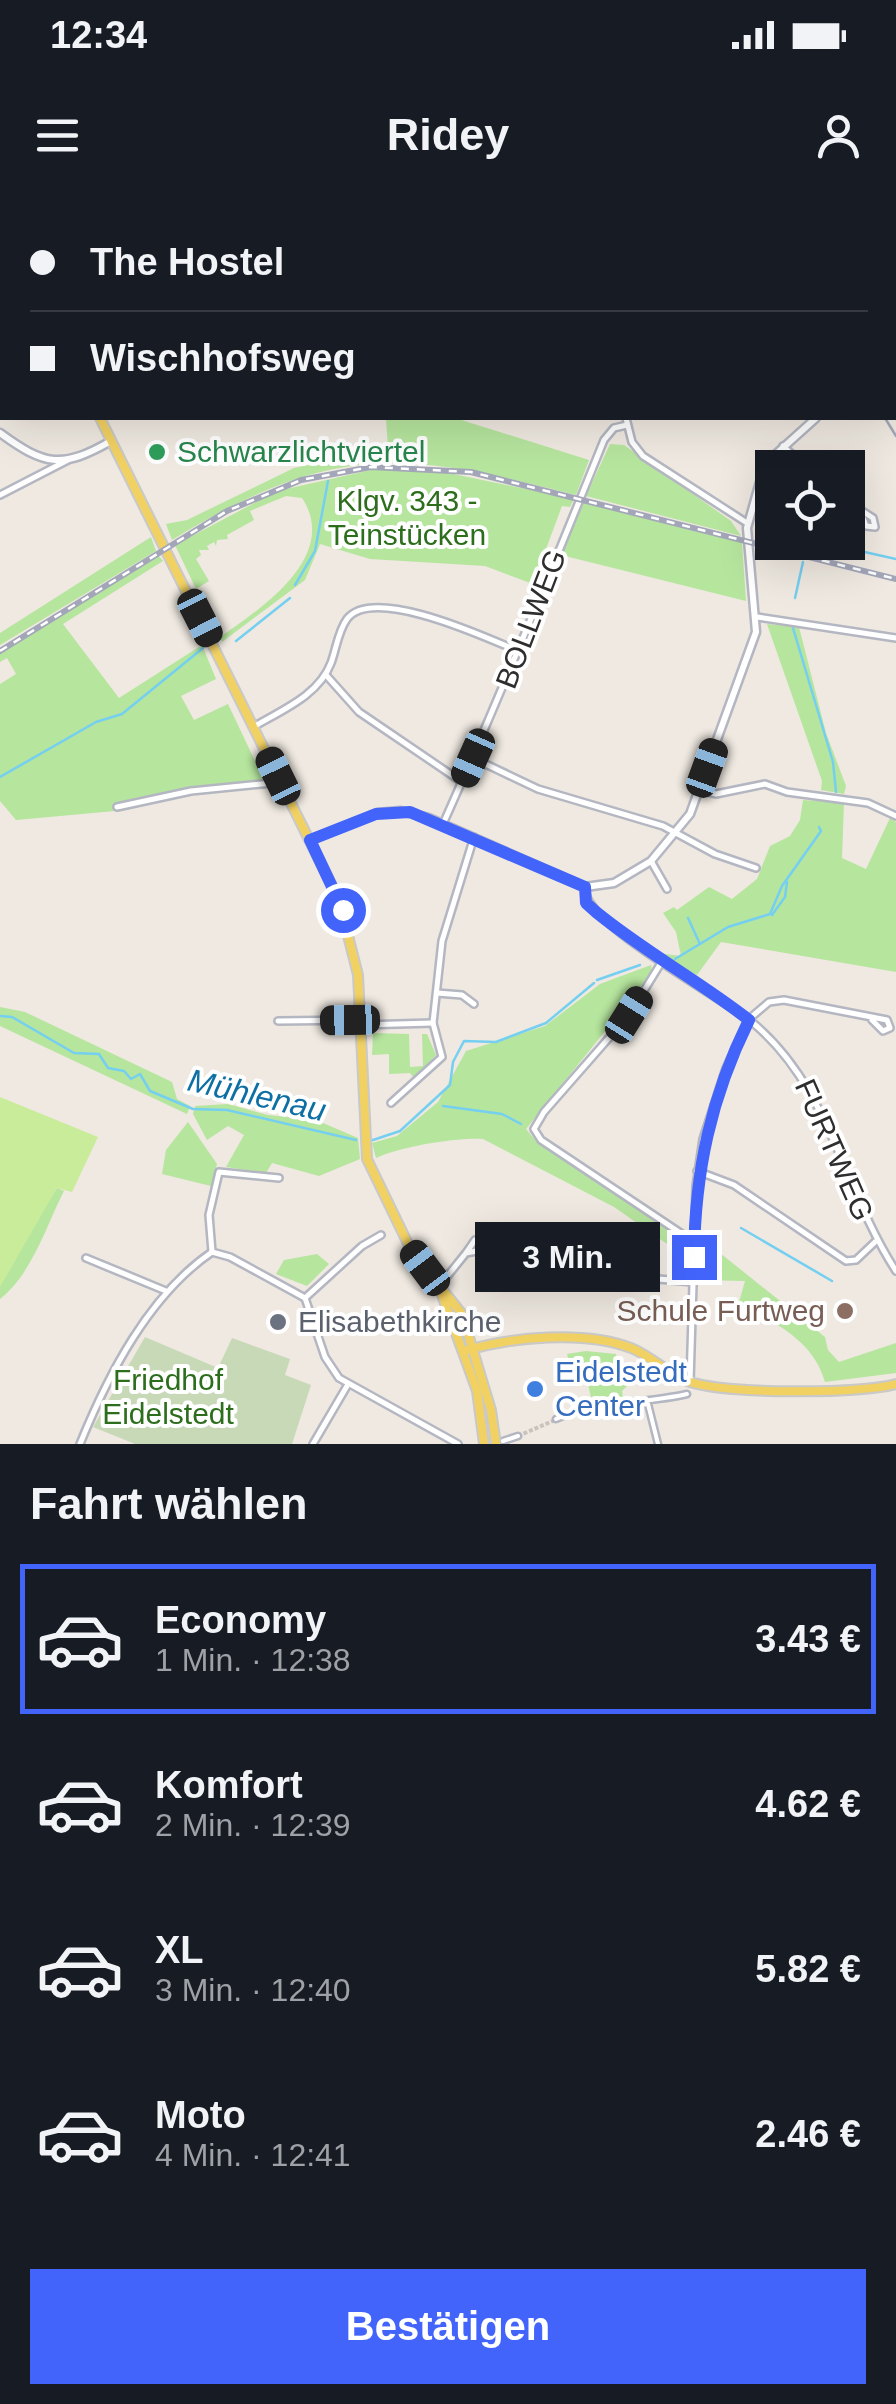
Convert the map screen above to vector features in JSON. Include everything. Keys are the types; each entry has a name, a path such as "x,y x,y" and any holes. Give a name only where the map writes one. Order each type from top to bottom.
{"main road":[{"path":"101,420 282,782 349,927 361,1022 367,1159 396,1226 438,1286 469,1349 500,1442"},
{"path":"469,1349 520,1339 610,1342 636,1350 690,1382 712,1387 820,1389 896,1384"},
{"path":"469,1349 484,1444"}],"street":[{"path":"310,840 392,810 443,824 585,887 614,884 651,861 679,833 699,790 756,632 748,523 765,464 814,420"},
{"path":"626,421 643,456 748,523"},
{"name":"BOLLWEG","path":"443,824 604,440 626,421"},
{"path":"0,433 42,459 68,460"},
{"path":"0,495 112,440"},
{"path":"782,446 787,450"},
{"path":"42,459 43,474"},
{"path":"254,727 314,688 326,675 348,618 379,608 437,619 516,650"},
{"path":"756,617 896,638"},
{"path":"326,675 359,712 462,782"},
{"path":"473,758 538,789 679,833 715,854 756,868"},
{"path":"117,807 210,788 282,782"},
{"path":"699,790 716,794 765,784 787,792 852,800 896,816"},
{"path":"391,1104 442,1057 433,1024 443,933 474,838"},
{"path":"651,861 667,889"},
{"name":"FURTWEG","path":"585,887 591,908 661,963 710,990 782,1048 806,1081 876,1241 896,1271"},
{"path":"661,963 629,1015 536,1123 541,1140 694,1242"},
{"path":"437,993 462,995 474,1004"},
{"path":"690,1382 697,1172 716,1097 749,1020 769,1002 784,1000 872,1020"},
{"path":"278,1021 433,1024"},
{"path":"212,1252 209,1215 219,1172 279,1178"},
{"path":"697,1172 734,1185 846,1261 856,1260 876,1241"},
{"path":"305,1298 362,1246 381,1235"},
{"path":"80,1444 109,1382 166,1292 212,1252"},
{"path":"212,1252 230,1257 305,1298 325,1356 347,1386 458,1444"},
{"path":"438,1286 466,1253"},
{"path":"86,1258 166,1292"},
{"path":"547,1263 566,1270 693,1282"},
{"path":"314,1444 347,1386"},
{"path":"556,1419 584,1409 648,1404 686,1394"},
{"path":"648,1404 658,1444"},
{"path":"500,1442 518,1436"}],"green space":[{"path":"386,420 461,420 589,460 576,495 461,469 413,464 368,464 324,471 228,508 172,540 166,524 187,520 294,468 388,449"},
{"path":"610,444 624,445 731,521 741,536 586,496"},
{"name":"Klgv. 343 - Teinstücken","path":"371,470 434,470 574,499 570,507 562,506 533,584 485,566 370,559 320,544 305,580 222,642 220,637 274,596 304,560 311,540 311,519 302,498 286,496 250,511 254,520 227,535 228,539 217,540 216,546 214,542 207,546 209,550 199,550 201,555 196,559 209,581 196,589 175,545 277,491"},
{"path":"583,501 742,542 746,601 561,555"},
{"path":"151,537 156,551 0,645 0,633"},
{"path":"158,555 163,561 63,624 119,698 202,645 216,679 181,696 194,720 228,704 265,782 202,787 115,804 115,811 16,820 0,801 0,684 16,674 7,658 0,662 0,653"},
{"path":"767,624 799,627 826,733 846,786 844,794 821,790 822,781"},
{"path":"803,800 844,803 842,858 866,869 890,818 896,822 896,972 721,942 697,975 657,953 681,956 676,932 663,913 674,907 677,910 709,887 732,899 757,879 770,846 790,836 800,820"},
{"path":"651,965 652,973 526,1129 536,1141 688,1244 690,1260 614,1207 483,1139 428,1144 376,1158 372,1143 397,1136 438,1102 466,1051 545,1026 600,984"},
{"path":"0,1007 25,1012 172,1082 177,1099 190,1106 187,1114 0,1026"},
{"path":"373,1033 409,1034 410,1067 423,1066 422,1034 427,1034 436,1055 414,1078 410,1073 389,1074 389,1054 372,1055"},
{"path":"0,1097 98,1137 72,1192 57,1188 0,1287"},
{"path":"228,1104 268,1115 316,1120 358,1138 360,1159 319,1176 272,1163 266,1173 226,1167 244,1135 228,1126 207,1140 193,1114 195,1106"},
{"path":"188,1122 217,1164 211,1186 162,1174 166,1150"},
{"path":"57,1188 64,1191 37,1249 21,1276 0,1299 0,1278"},
{"path":"698,1243 720,1253 825,1337 828,1350 839,1362 896,1343 896,1373 825,1382 812,1354 802,1344 739,1302 745,1281 698,1280"},
{"path":"317,1254 329,1264 307,1286 276,1274 284,1260"},
{"name":"Friedhof Eidelstedt","path":"145,1337 218,1368 232,1338 290,1359 285,1375 311,1385 292,1444 135,1444 93,1427"},
{"path":"567,1354 616,1354 619,1372 628,1371 631,1382 622,1391 623,1397 592,1402 588,1384 575,1383"}],"waterway":[{"path":"295,585 315,551 328,481"},
{"name":"Mühlenau","path":"865,552 896,559"},
{"name":"Mühlenau","path":"795,598 803,562"},
{"path":"236,641 290,598"},
{"name":"Mühlenau","path":"793,628 833,762 836,792"},
{"path":"0,777 96,722 122,714 203,648"},
{"name":"Mühlenau","path":"675,959 728,927 770,914 782,886 821,831 819,827"},
{"path":"772,915 785,897 787,882"},
{"path":"688,918 700,944"},
{"name":"Mühlenau","path":"597,980 640,965"},
{"name":"Mühlenau","path":"373,1140 400,1131 450,1085 453,1062 464,1041 496,1042 546,1023 594,983"},
{"name":"Mühlenau","path":"0,1016 12,1017 74,1053 99,1054 108,1068 124,1071 131,1079 140,1074 150,1091 193,1109 227,1110 356,1140"},
{"path":"443,1106 502,1114 521,1124"},
{"path":"741,1228 832,1281"}],"tunnel":[{"path":"518,1436 555,1420"}],"tram line":[{"path":"886,420 896,436"}],"railway":[{"path":"0,651 227,511 301,480 371,467 471,472 896,579"}],"place":[{"name":"Schwarzlichtviertel","path":"157,452"},
{"name":"Schule Furtweg","path":"845,1311"},
{"name":"Elisabethkirche","path":"278,1322"},
{"name":"Eidelstedt Center","path":"535,1389"}],"route":[{"path":"343,910 310,840 376,814 392,810 410,812 585,887 586,903 645,952 710,990 749,1020 726,1068 703,1140 697,1172 694,1257"}]}
